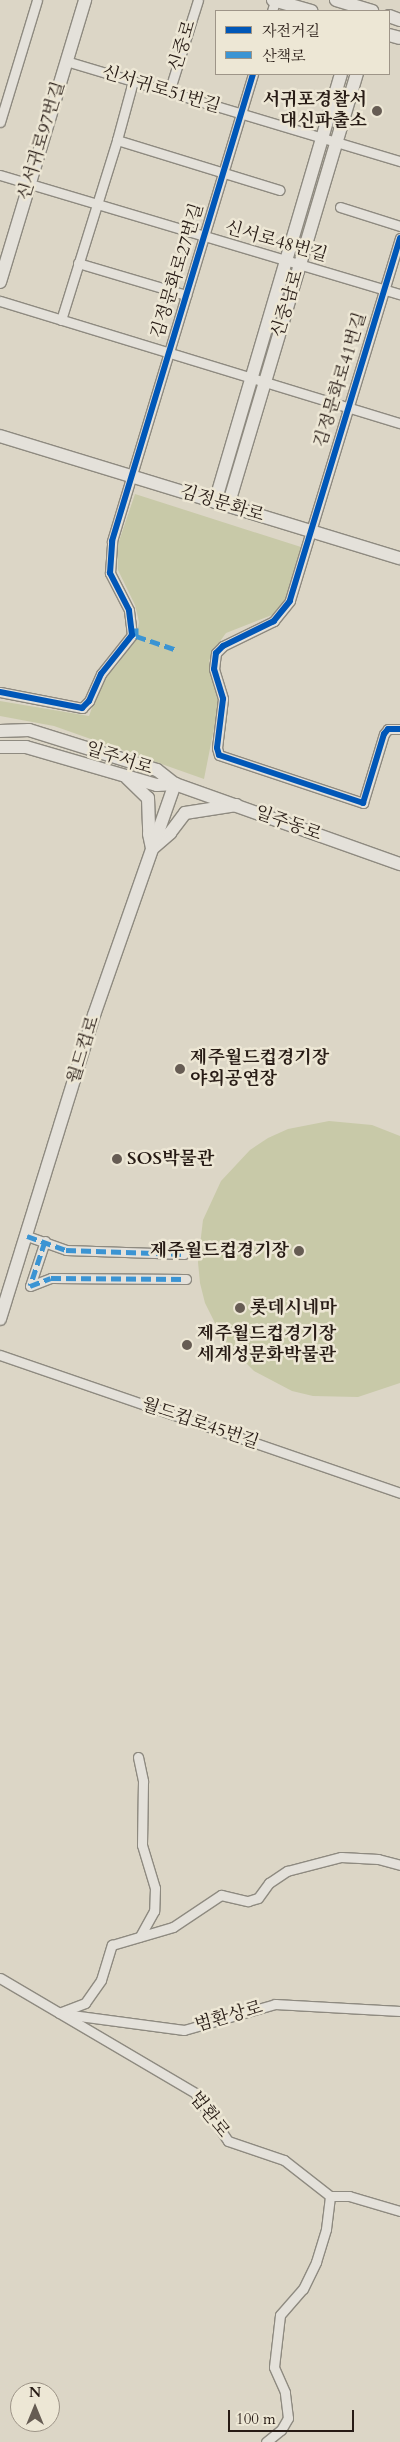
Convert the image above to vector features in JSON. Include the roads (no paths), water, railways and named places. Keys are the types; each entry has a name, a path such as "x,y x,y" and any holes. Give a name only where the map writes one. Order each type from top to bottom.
{"street":[{"path":"0,122 37,0"},
{"name":"신서귀로97번길","path":"0,282 85,0"},
{"name":"신중로","path":"169,92 198,0"},
{"path":"274,0 308,10"},
{"path":"336,0 364,10"},
{"name":"신서귀로51번길","path":"66,61 400,161"},
{"name":"김정문화로27번길","path":"132,478 253,75"},
{"name":"신중남로","path":"222,504 252,378 341,75"},
{"name":"신중남로","path":"222,504 265,382 357,75"},
{"path":"61,320 133,81"},
{"path":"116,140 280,190"},
{"name":"신서로48번길","path":"0,175 400,294"},
{"path":"340,206 400,226"},
{"name":"김정문화로41번길","path":"311,531 400,238"},
{"name":"김정문화로27번길","path":"78,263 186,295"},
{"name":"김정문화로41번길","path":"0,300 169,354 400,423"},
{"name":"김정문화로","path":"0,436 132,478 400,558"},
{"path":"0,692 74,708 82,708 88,701 95,683 133,630 129,610 110,573 108,563 114,530 132,478"},
{"path":"311,531 290,601 283,613 270,624 242,634 216,653 214,670 223,699 216,748 219,755 363,803 384,734 388,729 400,729"},
{"name":"일주서로","path":"0,732 38,733 157,770 175,784"},
{"name":"일주서로","path":"0,747 26,747 157,785 175,784"},
{"path":"123,775 148,798 149,834 152,848 170,833 185,813 236,806"},
{"name":"일주동로","path":"175,784 400,864"},
{"name":"월드컵로","path":"0,1319 94,1015 175,784"},
{"path":"27,1236 44,1241 55,1248 66,1250 184,1254"},
{"path":"44,1241 30,1286 51,1278 186,1279"},
{"name":"월드컵로45번길","path":"0,1355 400,1493"},
{"path":"138,1757 143,1781 142,1845 155,1888 154,1911 140,1936"},
{"path":"59,2013 85,2003 101,1980 112,1945 173,1927 221,1895 248,1901 258,1898 269,1883 287,1871 312,1863 341,1858 378,1859 400,1865"},
{"name":"법환로","path":"0,1978 195,2093 228,2141 284,2160 330,2196"},
{"name":"범환상로","path":"59,2013 184,2030 274,2004 400,2010"},
{"path":"266,2442 281,2430 288,2418 285,2392 274,2367 280,2315 303,2288 316,2262 326,2229 330,2196 349,2196 398,2209"}],"place":[{"name":"서귀포경찰서 대신파출소","path":"377,111"},
{"name":"제주월드컵경기장 야외공연장","path":"180,1069"},
{"name":"SOS박물관","path":"117,1159"},
{"name":"제주월드컵경기장","path":"299,1251"},
{"name":"롯데시네마","path":"240,1308"},
{"name":"제주월드컵경기장 세계성문화박물관","path":"187,1345"}]}
